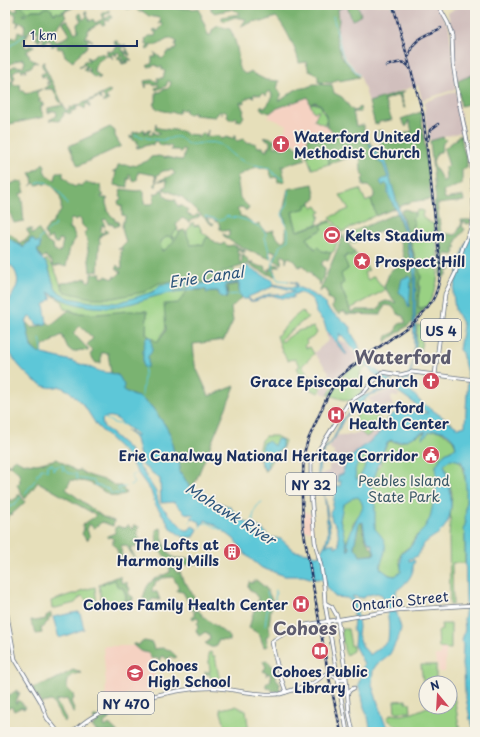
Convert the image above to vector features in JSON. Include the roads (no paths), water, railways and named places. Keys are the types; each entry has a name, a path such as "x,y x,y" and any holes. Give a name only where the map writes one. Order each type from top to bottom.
{"main road":[{"name":"US 4","path":"435,375 446,291 455,274 461,250 470,234 474,210 472,165 458,95 452,36 448,23 438,5"},
{"name":"NY 32","path":"325,603 324,582 315,542 311,493 311,462 349,402 364,392 381,372 400,375 410,372 435,375"},
{"path":"435,375 475,380"},
{"path":"325,603 347,732"},
{"path":"325,603 333,608 336,620 346,675 349,715 352,732"},
{"path":"5,604 13,653 16,662 41,703 48,718 58,732"},
{"name":"Ontario Street","path":"286,692 276,663 272,643 305,625 385,611 475,606"},
{"path":"327,608 333,612 336,620 344,677 347,714 352,732"},
{"path":"286,692 312,684 326,673 335,674 336,670"},
{"path":"331,674 339,681"},
{"path":"339,681 344,680 344,677"},
{"name":"NY 470","path":"72,732 94,716 124,704 181,691 217,688 265,695 286,692"},
{"path":"348,699 349,690 354,688"}],"water":[{"name":"Mohawk River","path":"369,144 371,144 379,158 384,158 416,267 416,343 411,374 405,385 421,402 458,428 465,426 468,378 462,353 459,350 463,325 455,310 453,293 462,254 467,242 475,230 475,732 471,719 469,719 465,693 464,670 462,666 462,641 465,629 464,619 466,607 465,532 463,531 465,523 467,522 465,521 466,481 461,461 451,459 444,464 451,500 451,509 446,525 425,543 416,556 409,559 409,561 415,561 412,573 406,582 396,591 397,599 395,607 401,628 399,636 390,654 377,664 373,670 372,685 384,721 392,732 371,732 358,686 364,664 354,645 354,619 351,601 347,598 335,597 326,585 326,581 321,579 313,579 303,576 285,576 262,568 246,555 234,539 214,524 205,520 204,523 200,525 200,522 191,518 194,515 185,513 174,502 161,503 160,479 142,465 136,439 126,430 137,437 137,435 116,418 106,417 102,419 103,426 128,448 156,492 159,504 185,530 189,530 192,526 198,529 194,537 183,537 170,528 155,504 151,491 126,454 97,426 85,407 69,391 59,386 43,386 33,380 19,366 5,348 5,309 7,308 16,287 17,278 12,266 5,265 5,238 10,239 24,248 30,239 33,239 35,242 40,243 40,248 37,250 40,257 48,266 57,291 69,298 91,302 117,303 153,292 160,285 172,283 174,291 190,288 178,283 196,285 211,282 215,279 223,277 225,278 224,283 238,282 241,271 247,266 273,281 273,284 296,287 296,283 288,281 297,283 297,287 322,300 329,310 351,327 359,351 372,367 395,384 398,384 407,377 412,366 414,351 414,275 407,241 398,214 388,194 388,186 385,183 383,186 380,182 383,179 388,178 383,164 379,162","holes":["239,283 239,293 243,299 255,301 271,295 281,298 293,298 293,295 298,292 307,295 314,302 316,313 324,322 327,332 346,355 347,354 337,340 340,336 339,333 371,371 390,386 362,396 356,400 354,409 342,419 333,439 323,450 318,461 317,470 325,501 328,532 326,543 319,555 316,556 309,553 294,551 281,539 269,537 262,529 242,520 230,507 202,496 190,488 182,474 179,473 179,461 173,449 170,434 151,406 139,397 123,390 124,385 119,376 102,372 72,361 38,353 31,347 26,322 29,317 32,317 37,325 46,324 47,322 44,305 51,299 48,292 68,302 79,305 111,307 170,293 200,289 205,289 207,291 206,293 218,291 220,296 226,298 227,294 225,285","272,285 295,291 281,295 269,294 252,301 248,297 272,287","393,388 428,413 404,411 393,414 388,418 383,428 376,436 348,461 344,467 343,474 338,476 337,482 341,480 340,486 336,486 332,510 330,512 332,521 336,525 338,532 339,546 335,547 334,544 329,544 326,547 330,537 330,531 326,502 319,474 320,460 325,450 335,438 344,419 370,395","434,430 442,431 452,437 456,448 442,456 436,466 437,484 430,518 411,546 401,554 401,572 395,576 389,575 380,568 385,552 385,544 384,540 375,529 375,504 371,484 376,473 376,468 387,443 390,440 404,440 426,431 422,437 423,439 429,432","366,454 368,454 364,468 357,480 355,472","358,497 362,504 362,510 354,524 347,543 350,548 348,551 340,520 343,505 353,498","363,522 365,536 370,544 371,542 375,553 373,555 360,556 357,550 354,549 359,523","377,593 382,595 388,617 388,641 370,655 363,647 358,635 359,627 356,603 358,600 356,601 352,596 363,598"]},
{"path":"409,276 411,280 409,308 405,297 399,292 402,279"},
{"path":"151,337 152,350 148,356 148,367 143,367 143,349 146,338"},
{"path":"277,439 282,440 282,448 272,455 265,470 261,462 263,443 268,441 274,446"},
{"path":"78,612 80,613 84,629 59,638 53,617"}],"waterway":[{"path":"394,6 398,5"},
{"path":"333,16 342,53 345,59 359,75"},
{"path":"5,51 25,35"},
{"path":"135,135 158,140 177,137 187,144 209,142 216,143 221,145 242,161 270,168 275,175 283,179"},
{"path":"37,183 43,182 52,185 56,188 67,205"},
{"path":"274,261 280,246 288,240 288,231 282,214 288,203 288,190"},
{"path":"205,216 218,220"},
{"path":"220,220 223,220 226,216 238,218 249,221 259,227 266,234 265,237 271,259"},
{"path":"45,234 56,224"},
{"path":"39,243 40,238 43,236"},
{"path":"273,262 273,270 276,276"},
{"path":"276,277 278,280 288,281"},
{"path":"227,295 240,294"},
{"path":"40,338 42,348 41,355"},
{"path":"142,394 145,367"},
{"path":"142,395 143,401"},
{"path":"104,418 114,423 124,425"},
{"path":"37,477 37,473 40,473 41,469 43,468 47,471 48,465 53,464 53,470 57,466 64,466 62,470 65,470 70,474 77,474 76,478 94,481 95,485 108,489 111,493 122,494 118,488 125,487"},
{"path":"130,485 134,483 131,476 135,474"},
{"path":"24,495 36,479"},
{"path":"5,510 16,503 21,497"},
{"name":"Mohawk River","path":"253,523 256,508 262,502"},
{"path":"204,523 208,523 223,531"},
{"path":"200,528 202,524"},
{"path":"274,607 276,590"},
{"path":"267,592 269,603"},
{"path":"265,626 268,604"}],"railway":[{"path":"341,732 328,673 303,527 302,496 304,453 308,440 328,395 338,378 413,323 426,311 438,288 440,271 423,114 393,5"},
{"path":"409,56 413,45 421,38 441,28"},
{"path":"386,66 402,62 410,68"},
{"path":"428,140 430,130 438,124"}],"place":[{"name":"Waterford United Methodist Church","path":"281,144"},
{"name":"Kelts Stadium","path":"332,235"},
{"name":"Prospect Hill","path":"362,261"},
{"name":"Grace Episcopal Church","path":"431,381"},
{"name":"Waterford Health Center","path":"336,415"},
{"name":"Erie Canalway National Heritage Corridor","path":"431,455"},
{"name":"The Lofts at Harmony Mills","path":"232,552"},
{"name":"Cohoes Family Health Center","path":"301,604"},
{"name":"Cohoes Public Library","path":"320,651"},
{"name":"Cohoes High School","path":"135,673"}],"district":[{"name":"Waterford","path":"403,356"},
{"name":"Cohoes","path":"305,627"}],"water label":[{"name":"Erie Canal","path":"206,276"}],"park label":[{"name":"Peebles Island State Park","path":"404,488"}]}
